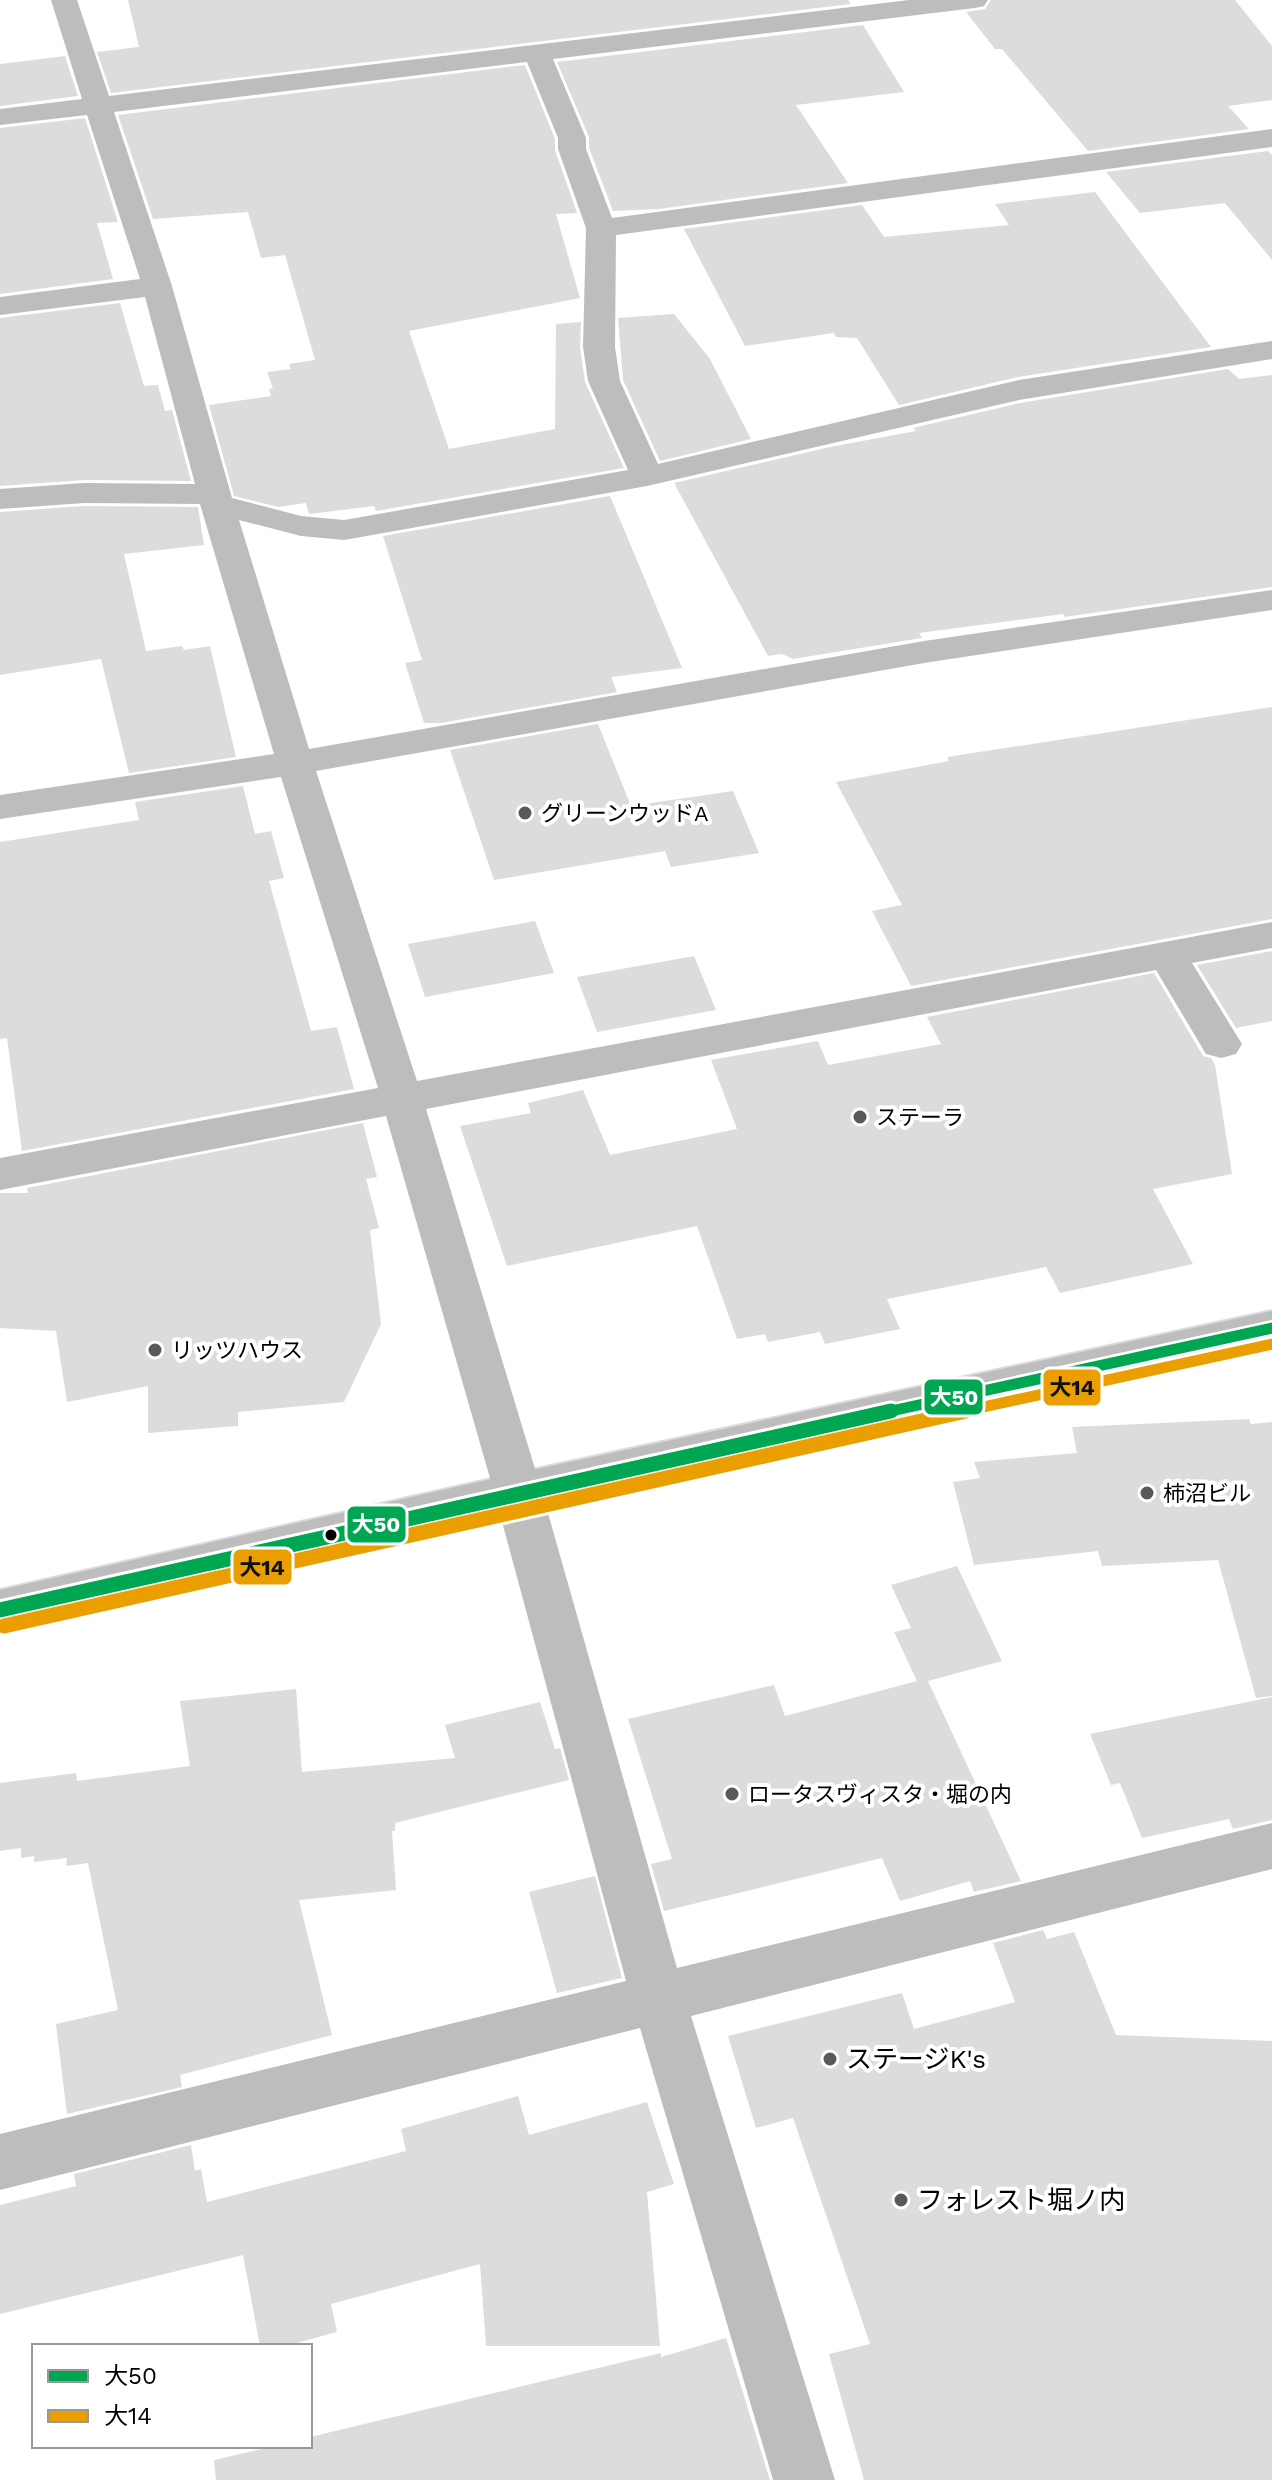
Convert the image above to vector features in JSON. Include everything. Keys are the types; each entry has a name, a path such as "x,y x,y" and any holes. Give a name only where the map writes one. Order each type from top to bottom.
{"street":[{"path":"64,0 157,286 216,499 295,763 402,1099 518,1492 659,2000 804,2480"},
{"path":"0,117 975,0"},
{"path":"537,54 572,138 572,149 601,228 599,347 604,381 647,476"},
{"path":"601,228 1272,138"},
{"path":"0,306 157,286"},
{"path":"0,499 84,493 216,499 301,526 344,530 647,476 1019,390 1272,350"},
{"path":"0,807 295,763 924,652 1272,600"},
{"path":"0,1174 1272,935"},
{"path":"1167,955 1221,1044"},
{"path":"0,1610 518,1492 1272,1328"},
{"path":"0,2162 1272,1846"}],"building":[{"path":"128,0 848,0 851,4 111,93 97,52 139,47"},
{"path":"991,0 1235,0 1272,46 1272,100 1228,106 1249,129 1088,151 1002,49 995,49 966,12 985,9"},
{"path":"863,25 904,92 796,105 848,183 659,209 613,211 589,148 589,137 557,62"},
{"path":"65,56 78,96 0,106 0,64"},
{"path":"525,65 555,139 555,150 577,213 556,214 580,298 409,331 449,449 555,429 556,324 581,322 580,347 585,382 624,468 376,511 374,506 309,514 306,503 278,507 234,496 209,405 271,396 269,389 273,388 267,372 291,369 289,364 315,360 285,255 261,258 248,212 153,219 118,115"},
{"path":"85,118 118,222 97,223 113,279 0,294 0,128"},
{"path":"1268,151 1272,155 1272,260 1225,203 1140,213 1106,172"},
{"path":"1095,192 1211,347 1018,377 899,405 857,338 836,337 834,333 745,346 684,229 862,205 884,237 1009,225 995,204"},
{"path":"120,303 144,386 158,385 165,411 172,410 191,481 84,480 0,486 0,318"},
{"path":"674,314 710,359 751,439 660,461 623,380 618,318"},
{"path":"1228,369 1239,379 1272,375 1272,587 1065,617 1063,614 919,633 922,638 793,659 782,654 768,656 674,483 830,447 916,431 913,428 1020,403"},
{"path":"610,496 682,668 611,677 617,692 441,723 424,723 405,663 422,660 383,536"},
{"path":"84,506 198,507 204,545 124,554 146,651 210,646 236,757 129,773 101,659 0,675 0,512"},
{"path":"1272,707 1272,919 911,986 872,911 902,905 836,782 949,761 947,757"},
{"path":"598,724 631,806 733,791 759,853 671,867 665,851 494,880 450,750"},
{"path":"243,786 255,834 271,831 284,878 269,881 311,1031 337,1027 354,1089 22,1151 7,1038 0,1039 0,842 139,820 135,802"},
{"path":"535,921 554,973 425,997 408,944"},
{"path":"1272,951 1272,1021 1236,1028 1197,965"},
{"path":"694,956 716,1010 597,1032 577,977"},
{"path":"1154,973 1203,1056 1211,1058 1215,1065 1232,1174 1153,1189 1193,1264 1060,1293 1046,1267 887,1299 900,1329 825,1344 820,1332 768,1342 765,1334 737,1339 697,1226 507,1266 460,1126 531,1113 528,1103 583,1090 610,1155 737,1129 711,1060 818,1041 828,1065 941,1044 927,1017"},
{"path":"363,1123 377,1177 366,1179 379,1228 370,1230 381,1324 344,1402 238,1412 238,1426 148,1433 148,1386 67,1402 56,1331 0,1328 0,1193 28,1193 27,1188"},
{"path":"1249,1419 1251,1424 1272,1422 1272,1696 1256,1698 1218,1560 1102,1566 1098,1551 974,1565 953,1482 980,1478 974,1462 1077,1453 1072,1427"},
{"path":"957,1566 1002,1661 928,1681 1021,1881 974,1892 970,1881 900,1901 882,1858 664,1911 651,1864 672,1859 628,1719 774,1685 785,1716 917,1681 894,1632 911,1628 891,1585"},
{"path":"296,1689 302,1772 455,1758 445,1725 540,1702 555,1749 560,1748 569,1780 395,1823 395,1831 392,1831 396,1890 299,1900 332,2035 180,2075 182,2087 67,2114 56,2024 118,2010 88,1863 66,1866 67,1858 34,1862 34,1856 21,1858 21,1848 0,1851 0,1783 76,1773 77,1781 190,1766 180,1701"},
{"path":"1272,1697 1272,1820 1233,1829 1229,1819 1142,1838 1120,1783 1111,1785 1090,1734"},
{"path":"595,1876 622,1978 557,1993 529,1892"},
{"path":"1043,1930 1047,1939 1074,1932 1116,2035 1272,2041 1272,2480 864,2480 829,2354 870,2344 793,2118 756,2128 728,2036 902,1993 914,2029 1015,2002 993,1943"},
{"path":"518,2096 529,2135 647,2102 674,2184 647,2192 660,2346 486,2346 480,2264 331,2304 337,2332 292,2344 260,2344 243,2255 0,2314 0,2205 76,2186 74,2174 191,2145 195,2171 201,2169 207,2202 406,2151 401,2129"},
{"path":"726,2338 770,2480 216,2480 214,2460 265,2448 312,2448 312,2437 661,2353 661,2357"}],"transit line":[{"name":"大50","path":"0,1610 518,1492 1272,1328"},
{"name":"大14","path":"4,1626 521,1508 1272,1344"}],"place":[{"name":"グリーンウッドA","path":"525,813"},
{"name":"ステーラ","path":"860,1117"},
{"name":"リッツハウス","path":"155,1350"},
{"name":"柿沼ビル","path":"1147,1493"},
{"name":"ロータスヴィスタ・堀の内","path":"732,1794"},
{"name":"ステージK's","path":"830,2059"},
{"name":"フォレスト堀ノ内","path":"901,2200"}]}
